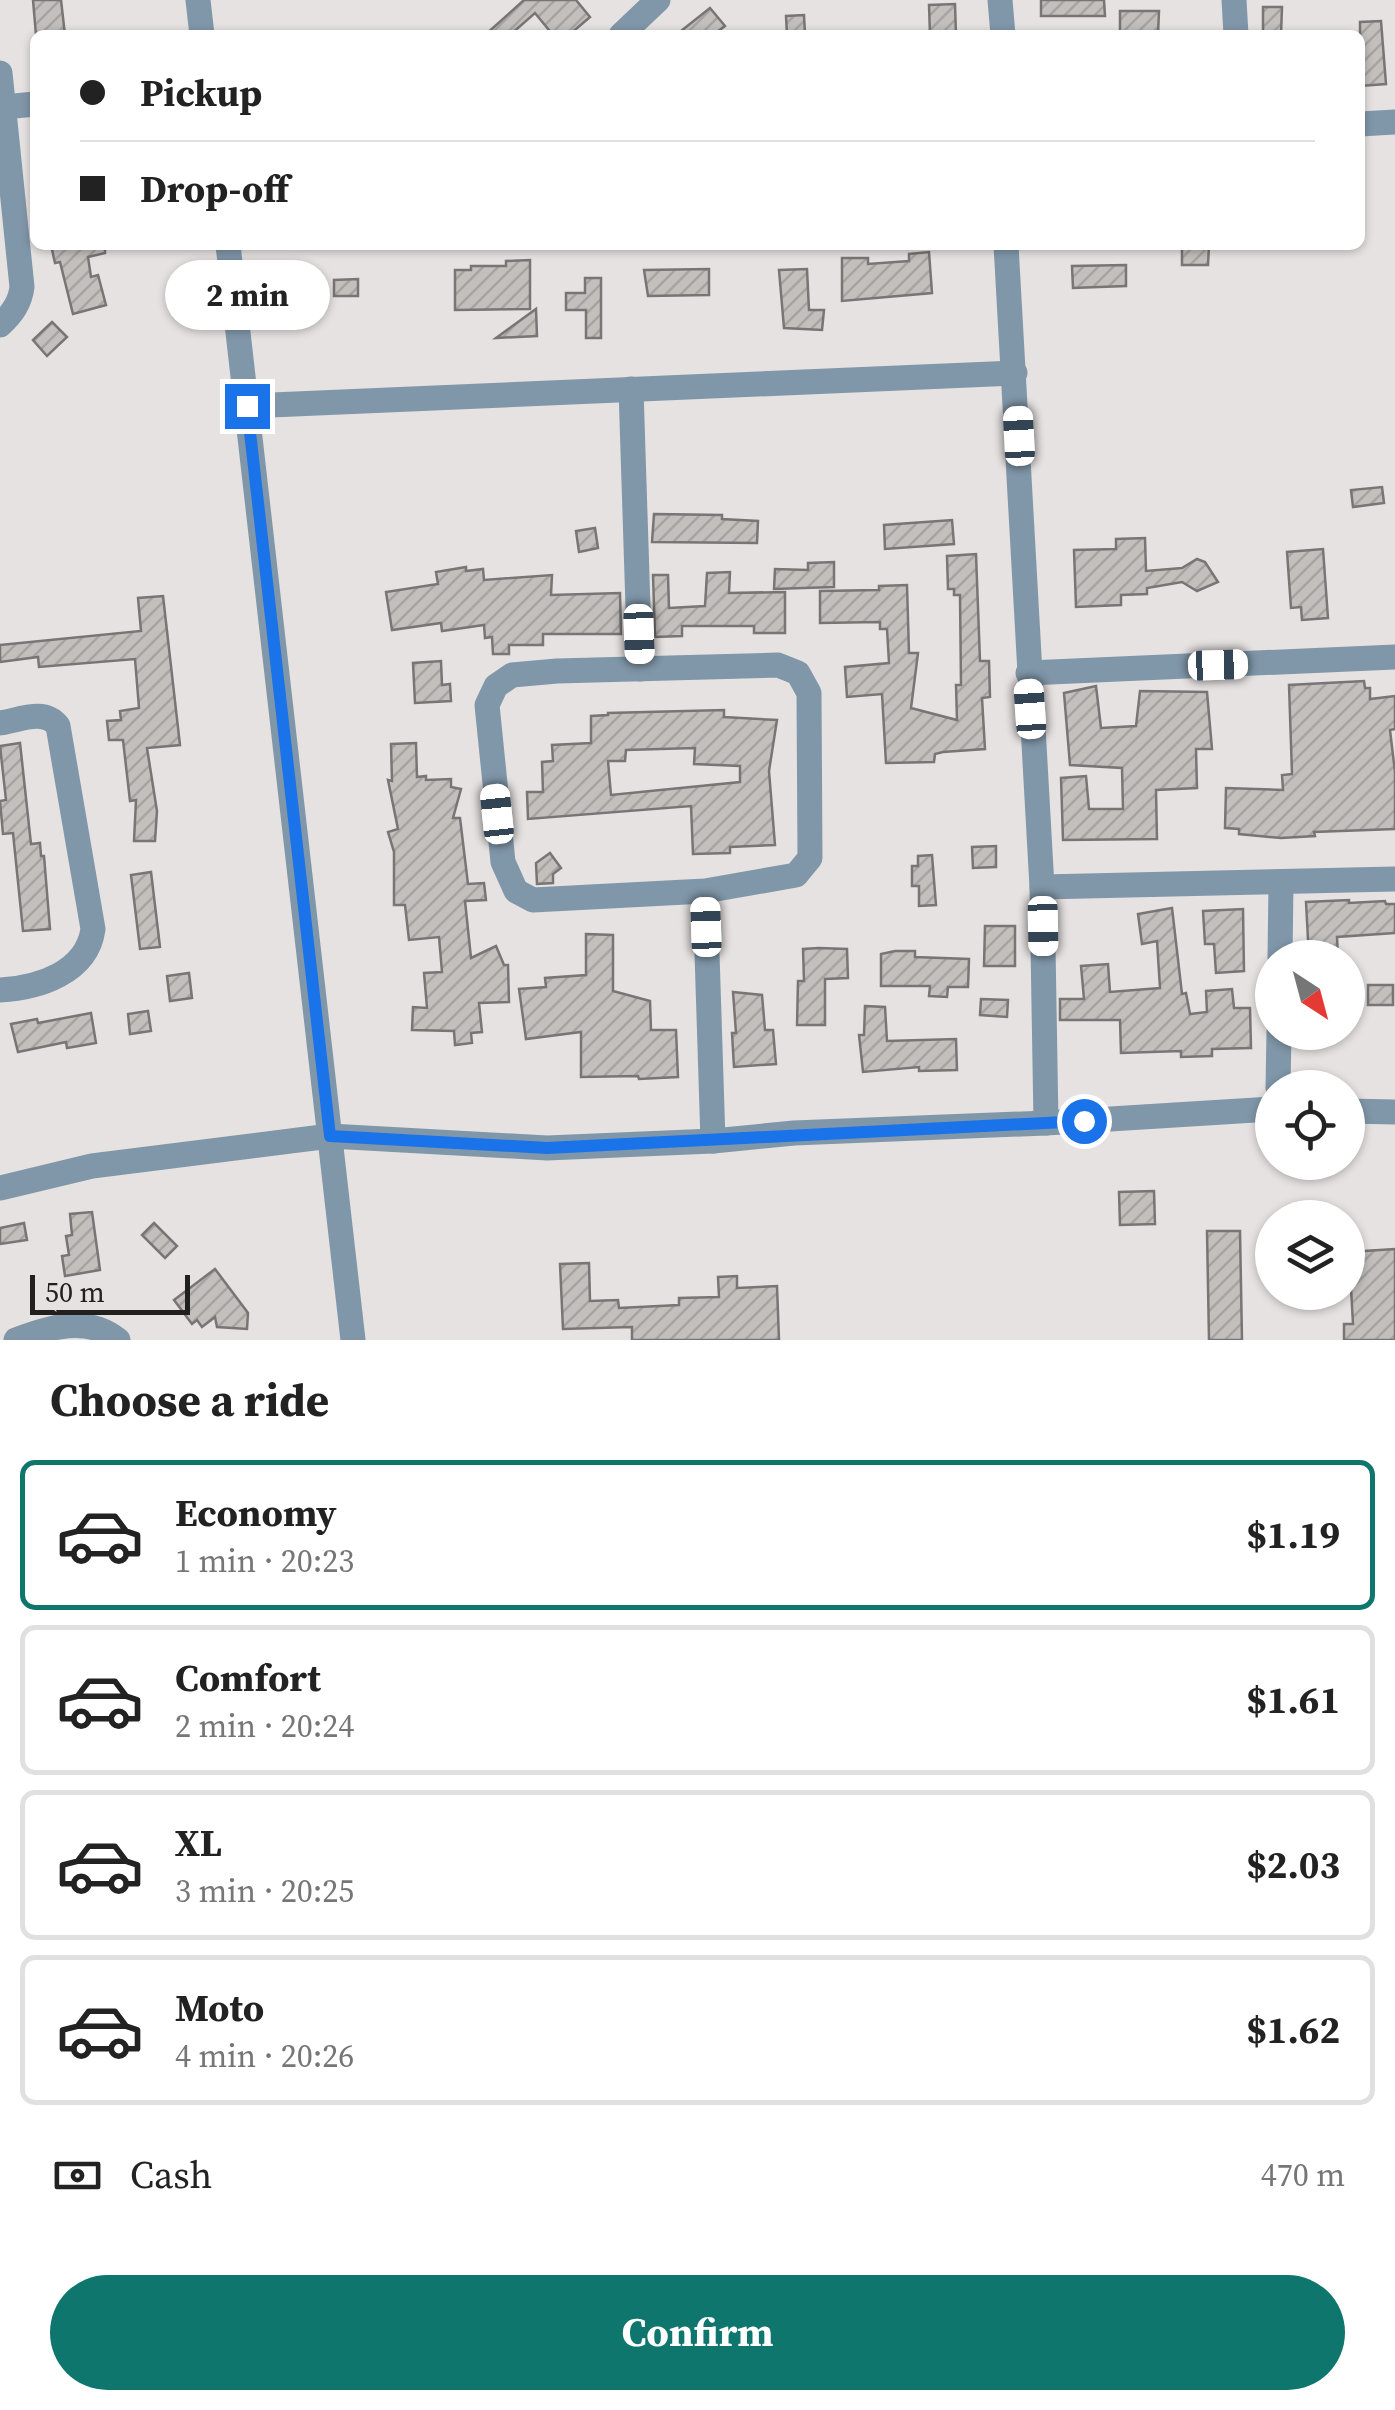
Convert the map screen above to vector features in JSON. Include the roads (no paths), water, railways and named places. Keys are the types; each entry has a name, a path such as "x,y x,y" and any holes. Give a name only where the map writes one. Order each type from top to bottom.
{"street":[{"path":"198,0 201,30"},
{"path":"626,30 658,0"},
{"path":"1000,0 1003,30"},
{"path":"1234,0 1236,30"},
{"path":"0,73 22,287 12,314 0,325"},
{"path":"4,107 30,104"},
{"path":"1365,124 1395,122"},
{"path":"229,250 352,1340"},
{"path":"1006,250 1042,886 1046,1124"},
{"path":"247,406 1016,373"},
{"path":"630,389 640,669"},
{"path":"1028,673 1395,657"},
{"path":"778,665 798,673 809,693 812,847 806,868 784,879 705,891 533,900 516,891 502,862 487,705 496,686 512,675 640,669 778,665"},
{"path":"0,724 42,715 58,726 94,928 82,956 65,971 42,983 0,990"},
{"path":"1042,886 1395,878"},
{"path":"1280,940 1281,883"},
{"path":"705,891 713,1141"},
{"path":"0,1188 92,1166 330,1136 547,1148 1255,1110"},
{"path":"1365,1111 1395,1112"},
{"path":"16,1340 44,1329 78,1324 106,1330 118,1340"}]}
